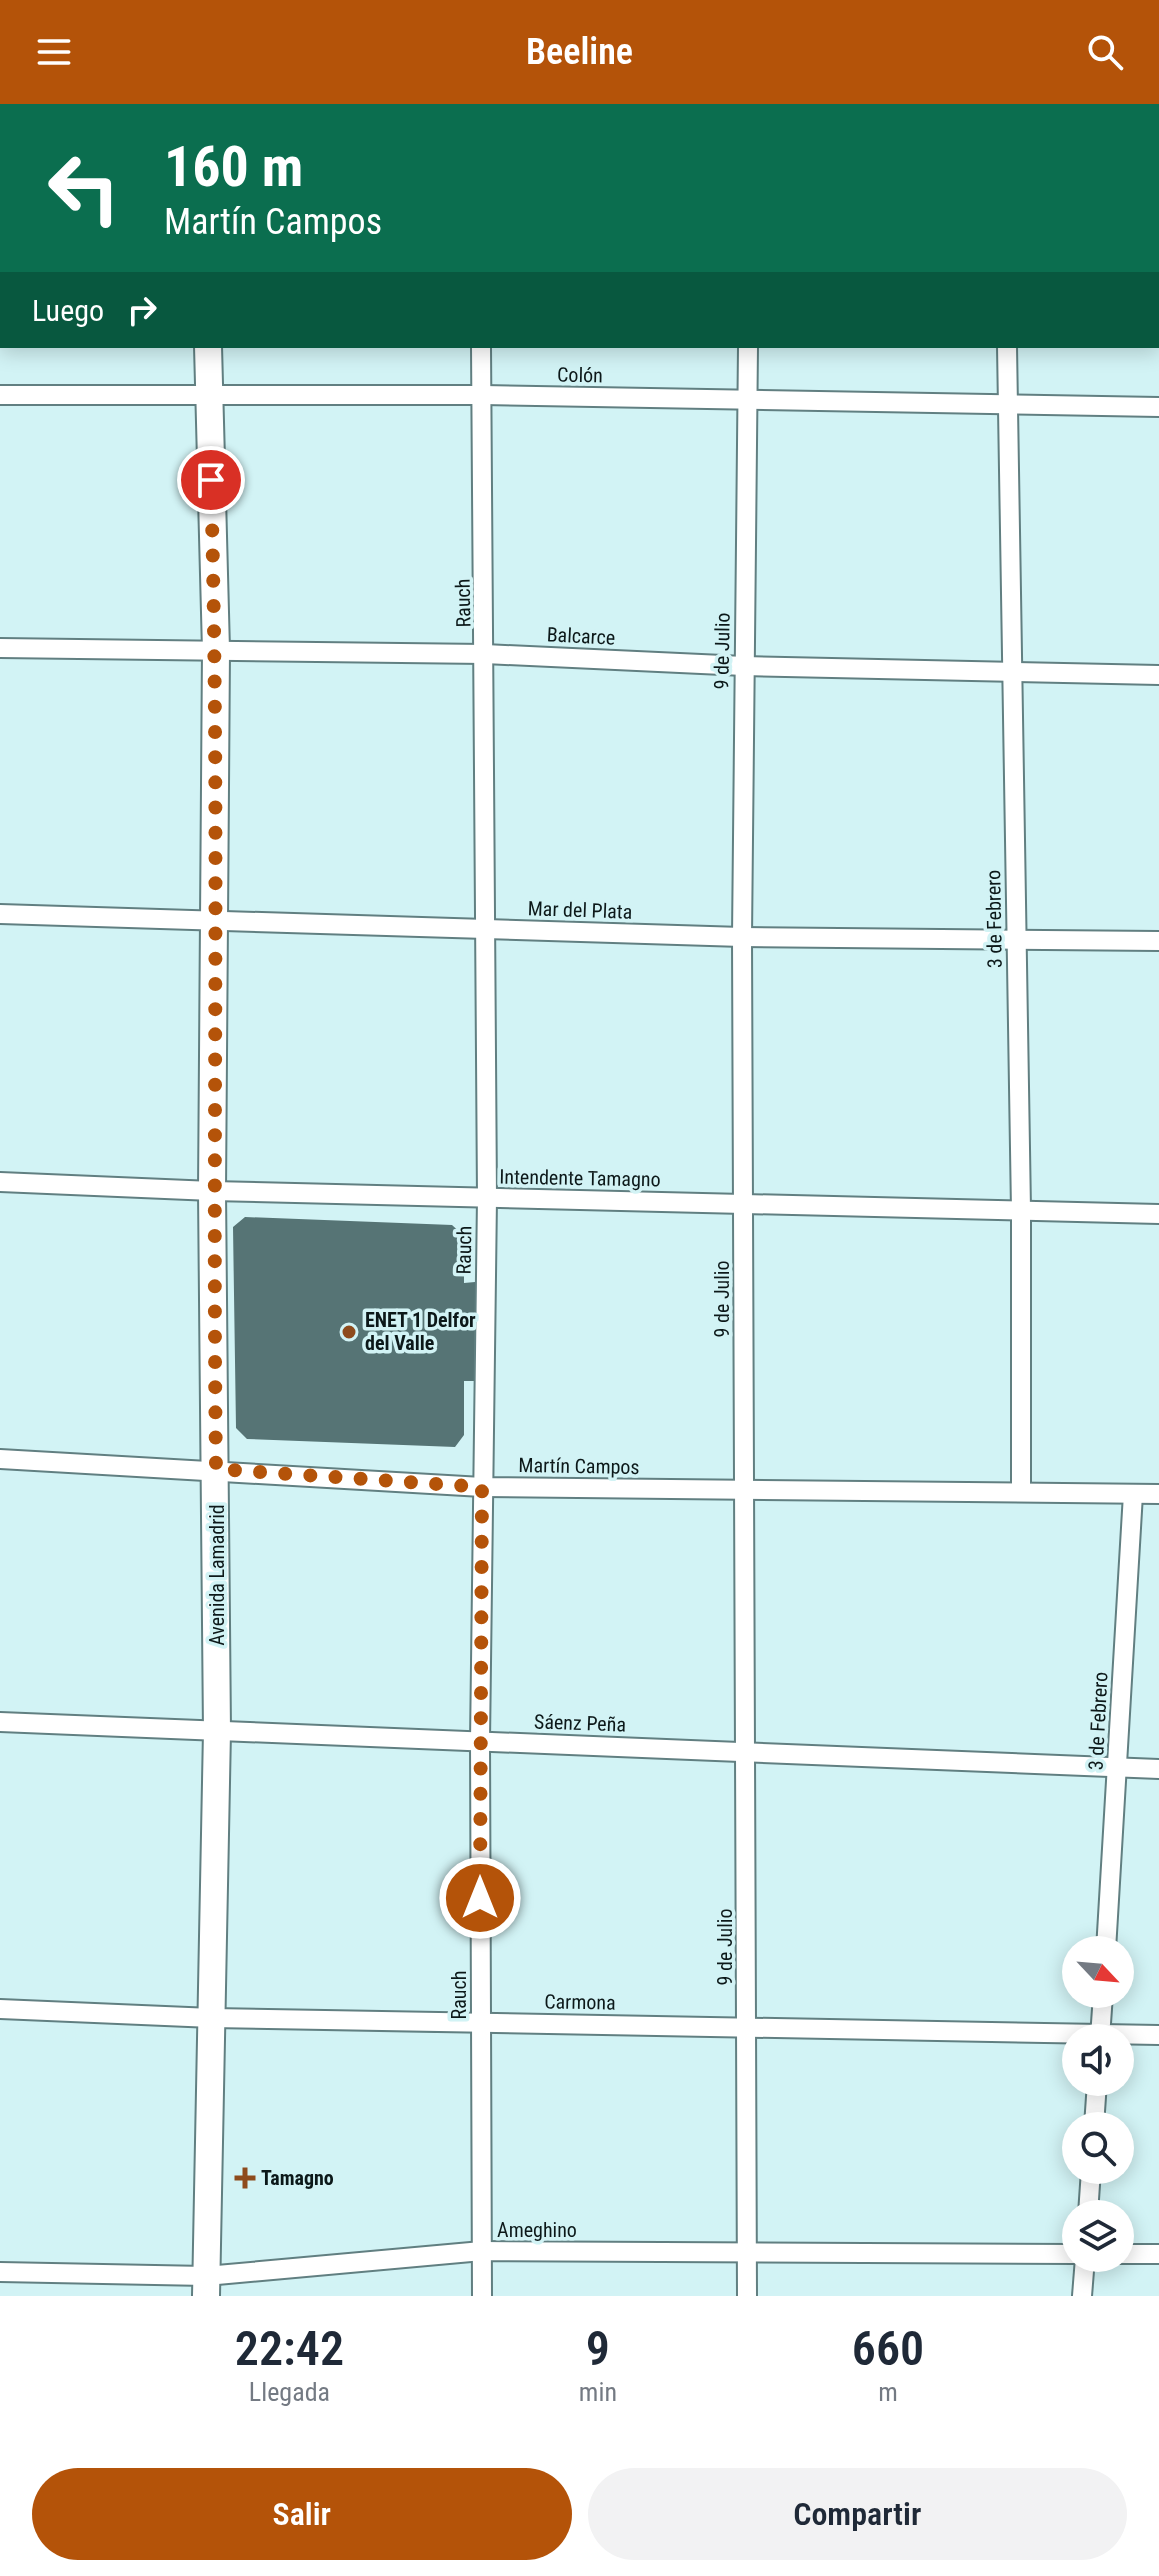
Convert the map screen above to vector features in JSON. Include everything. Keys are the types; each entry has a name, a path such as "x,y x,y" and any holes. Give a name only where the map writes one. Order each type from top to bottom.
{"main road":[{"name":"Avenida Lamadrid","path":"206,2286 217,1731 212,1191 216,650 208,348"}],"street":[{"name":"Rauch","path":"481,348 487,1198 480,1741 482,2296"},
{"name":"9 de Julio","path":"747,2296 742,937 748,348"},
{"name":"3 de Febrero","path":"1007,348 1021,1210 1021,1491"},
{"name":"Colón","path":"0,395 483,395 1159,407"},
{"name":"Balcarce","path":"0,648 485,654 744,666 1159,675"},
{"name":"Mar del Plata","path":"0,914 742,937 1159,941"},
{"name":"Intendente Tamagno","path":"0,1182 212,1191 1159,1214"},
{"name":"Martín Campos","path":"0,1459 216,1469 482,1487 1159,1494"},
{"name":"3 de Febrero","path":"1107,1936 1133,1494"},
{"name":"Sáenz Peña","path":"0,1722 1159,1769"},
{"name":"Carmona","path":"0,2009 212,2018 1062,2035"},
{"name":"Carmona","path":"1134,2035 1159,2035"},
{"name":"Ameghino","path":"0,2272 206,2286 482,2251 1062,2254"},
{"path":"1134,2254 1159,2254"},
{"path":"1082,2296 1084,2272"}],"building":[{"name":"ENET 1 Delfor del Valle","path":"245,1217 452,1225 464,1236 464,1283 475,1282 476,1381 464,1381 464,1435 455,1447 247,1439 236,1428 233,1227"}],"place":[{"name":"ENET 1 Delfor del Valle","path":"349,1332"},
{"name":"Tamagno","path":"245,2178"}],"route":[{"path":"211,480 216,650 212,1191 216,1469 482,1487 480,1898"}]}
